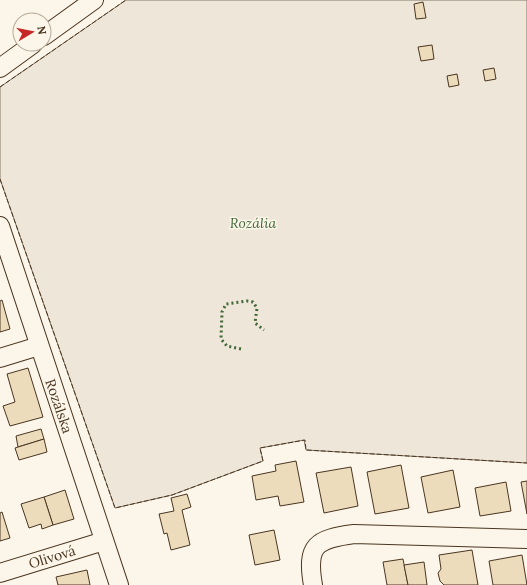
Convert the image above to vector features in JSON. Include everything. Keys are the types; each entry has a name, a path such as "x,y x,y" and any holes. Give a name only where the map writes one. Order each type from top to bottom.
{"street":[{"path":"52,30 94,0"},
{"path":"0,68 22,52"},
{"name":"Rozálska","path":"0,226 119,585"},
{"path":"0,358 39,346"},
{"path":"313,585 310,566 313,550 325,540 337,537 354,534 527,539"},
{"name":"Olivová","path":"0,572 104,541"}],"green space":[{"name":"Rozália","path":"126,0 527,0 527,463 306,450 304,440 260,448 263,461 172,495 115,508 0,179 0,87"}],"building":[{"path":"423,2 426,18 416,19 414,4"},
{"path":"432,45 434,59 421,61 418,47"},
{"path":"494,68 496,79 485,81 483,70"},
{"path":"457,74 459,85 449,87 447,76"},
{"path":"2,300 10,329 0,332 0,301"},
{"path":"28,368 43,417 10,426 3,406 15,402 7,374"},
{"path":"41,429 44,439 18,447 16,436"},
{"path":"44,439 47,452 19,460 15,448"},
{"path":"296,461 304,502 280,506 278,496 256,500 252,476 276,471 275,465"},
{"path":"401,465 409,508 375,514 367,472"},
{"path":"351,467 358,506 324,513 316,473"},
{"path":"453,470 460,507 428,513 421,477"},
{"path":"527,481 527,514 521,482"},
{"path":"506,482 511,511 480,516 475,488"},
{"path":"65,490 74,519 53,525 44,497"},
{"path":"187,494 191,507 182,510 190,545 171,550 167,533 164,534 159,514 174,511 171,498"},
{"path":"44,497 53,525 42,529 41,524 29,528 21,504"},
{"path":"2,512 10,538 0,541 0,513"},
{"path":"274,530 280,560 255,565 249,535"},
{"path":"472,550 478,585 444,585 440,581 438,573 441,569 439,555"},
{"path":"522,555 527,585 493,585 489,561"},
{"path":"403,559 408,585 387,585 383,562"},
{"path":"424,562 427,585 408,585 404,565"},
{"path":"87,570 90,585 58,585 56,577"}],"hedge":[{"path":"241,349 227,346 221,339 222,312 226,304 247,301 253,302 257,308 255,323 264,330"}],"fence":[{"path":"0,87 126,0"},
{"path":"0,179 115,508 172,495 263,461 260,448 305,440 306,450 527,463"}]}
